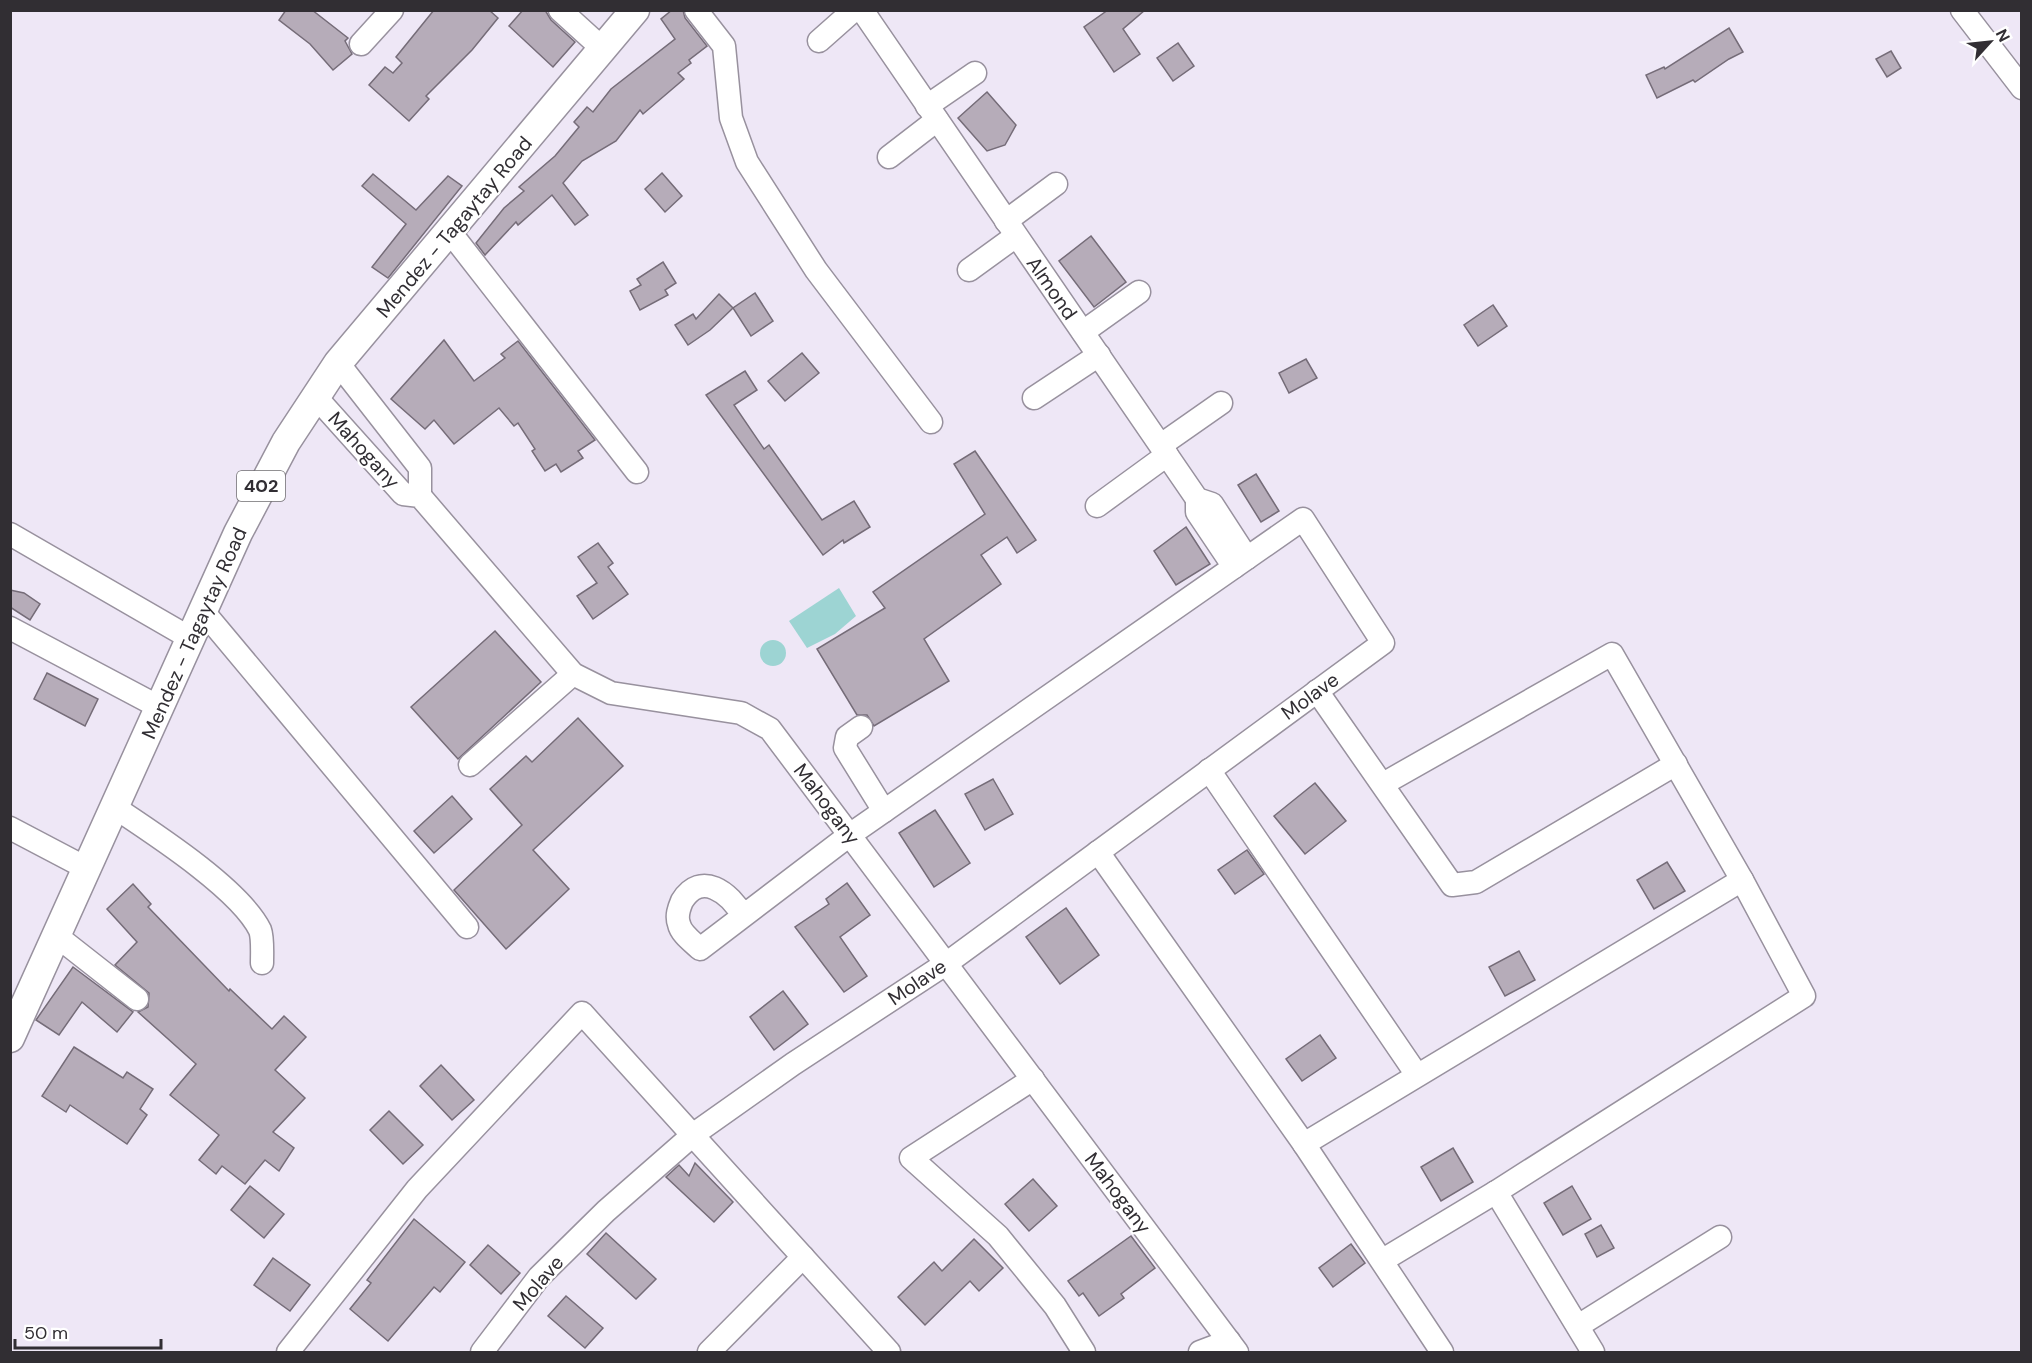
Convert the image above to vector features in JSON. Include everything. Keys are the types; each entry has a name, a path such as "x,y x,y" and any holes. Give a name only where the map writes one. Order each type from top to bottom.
{"main road":[{"name":"Mendez - Tagaytay Road","path":"10,1038 161,708 202,610 262,483 338,363 604,50 635,10"}],"street":[{"path":"361,44 392,10"},
{"path":"560,10 604,50"},
{"path":"696,10 723,46 730,118 747,162 816,270 931,422"},
{"path":"819,40 855,10"},
{"name":"Almond","path":"862,10 1197,499 1197,512 1240,562"},
{"path":"1962,10 2022,88"},
{"path":"889,157 975,73"},
{"path":"969,270 1056,184"},
{"path":"450,231 637,472"},
{"path":"1083,332 1139,292"},
{"path":"1034,398 1098,356"},
{"path":"338,363 420,468 420,496"},
{"name":"Mahogany","path":"315,396 403,494 420,496 573,674 610,693 741,713 770,729 851,834 1233,1347"},
{"path":"1097,506 1221,403"},
{"path":"354,439 379,416"},
{"name":"Molave","path":"482,1353 539,1278 606,1211 694,1134 793,1064 947,963 1383,643 1302,519 1240,562"},
{"path":"10,534 190,638"},
{"path":"743,916 851,834 1240,562"},
{"path":"202,610 467,927"},
{"path":"10,628 161,708"},
{"path":"1383,784 1612,654 1742,880 1804,996 1496,1192 1383,1260"},
{"path":"470,765 573,674"},
{"path":"1317,691 1452,885 1476,882 1676,764"},
{"path":"861,727 847,737 845,748 884,811"},
{"path":"1209,770 1417,1075"},
{"path":"114,807 176,849 236,900 260,931 262,963"},
{"path":"10,828 87,869"},
{"path":"1098,852 1304,1144 1383,1260 1442,1353"},
{"path":"1304,1144 1742,880"},
{"path":"58,937 137,999"},
{"path":"288,1353 417,1189 582,1013 694,1134 889,1353"},
{"path":"1033,1079 911,1158 998,1236 1055,1306 1084,1353"},
{"path":"1496,1192 1593,1353"},
{"path":"1578,1326 1720,1237"},
{"path":"709,1353 803,1257"},
{"path":"1200,1353 1233,1347"}],"shaded area":[{"path":"839,588 856,616 835,634 807,648 789,621"},
{"path":"773,640 782,644 786,653 782,662 773,666 764,662 760,653 764,644"}],"building":[{"path":"286,10 312,10 348,38 345,41 352,54 333,70 310,44 279,20"},
{"path":"434,10 489,10 498,18 472,50 426,96 429,99 409,121 369,85 385,67 393,73 402,63 396,57"},
{"path":"523,10 545,10 551,20 575,42 553,67 509,26"},
{"path":"672,10 683,10 685,18 707,46 689,60 691,63 678,73 684,79 643,114 640,110 616,141 582,161 563,183 588,215 575,225 552,195 518,225 516,222 485,255 476,243 504,208 524,191 519,187 555,156 579,127 574,122 587,107 593,112 611,89 675,39 661,19"},
{"path":"1108,10 1145,10 1123,29 1140,54 1114,72 1084,27"},
{"path":"1729,28 1743,52 1695,82 1693,80 1657,98 1646,75 1664,67 1665,69"},
{"path":"1178,43 1194,66 1173,81 1157,58"},
{"path":"1891,51 1901,68 1887,77 1876,59"},
{"path":"987,92 1016,125 1005,145 987,151 958,118"},
{"path":"662,173 682,196 665,212 645,189"},
{"path":"373,174 416,210 448,176 462,186 388,278 372,267 406,224 362,186"},
{"path":"1091,236 1126,282 1094,307 1059,261"},
{"path":"663,262 676,283 665,290 668,295 640,310 630,291 641,285 637,279"},
{"path":"755,293 773,321 751,336 733,308"},
{"path":"719,294 733,308 710,330 688,345 675,325 693,314 696,319"},
{"path":"1493,305 1507,326 1478,346 1464,325"},
{"path":"444,340 474,381 505,358 501,354 518,341 595,440 578,451 583,458 561,472 556,464 545,471 532,451 535,449 518,423 514,426 499,408 454,444 434,420 425,429 391,399"},
{"path":"802,353 819,373 785,401 768,381"},
{"path":"1306,359 1317,378 1289,393 1279,373"},
{"path":"745,371 757,390 734,405 764,449 769,445 822,520 854,501 870,527 844,543 843,540 823,555 706,395"},
{"path":"975,451 1036,540 1017,553 1007,537 981,555 1001,584 924,639 949,681 874,726 867,715 857,715 817,649 885,608 873,592 985,514 954,464"},
{"path":"1256,474 1279,511 1261,522 1238,485"},
{"path":"1186,527 1210,564 1176,585 1154,551"},
{"path":"598,543 613,563 608,567 628,594 593,619 577,596 597,583 578,557"},
{"path":"10,590 24,593 40,604 30,620 10,607"},
{"path":"495,631 541,682 458,759 411,707"},
{"path":"47,673 98,699 85,726 34,699"},
{"path":"578,718 623,766 533,850 569,889 506,949 454,890 522,825 490,789 526,756 532,762"},
{"path":"993,779 1013,814 985,830 965,794"},
{"path":"1315,783 1346,821 1305,854 1274,816"},
{"path":"452,796 472,819 434,853 414,831"},
{"path":"935,810 970,863 934,887 899,833"},
{"path":"1247,850 1264,874 1235,894 1218,870"},
{"path":"1667,862 1685,891 1654,909 1637,880"},
{"path":"847,883 870,915 840,937 867,976 844,992 795,927 829,904 826,899"},
{"path":"133,884 151,904 148,907 229,991 230,989 272,1029 284,1016 306,1037 275,1070 305,1098 273,1132 294,1148 279,1171 265,1160 245,1184 222,1166 216,1174 199,1160 219,1135 170,1095 196,1064 138,1012 148,1007 149,993 115,965 137,942 107,909"},
{"path":"1066,908 1099,955 1060,984 1026,937"},
{"path":"1519,951 1535,980 1505,996 1489,967"},
{"path":"73,967 133,1012 117,1032 82,1002 59,1035 36,1020"},
{"path":"783,991 808,1024 774,1050 750,1017"},
{"path":"1320,1035 1336,1058 1302,1081 1286,1059"},
{"path":"74,1047 123,1078 127,1072 153,1089 140,1109 147,1115 127,1144 70,1105 66,1112 42,1096"},
{"path":"441,1065 474,1100 452,1120 420,1086"},
{"path":"389,1111 423,1145 403,1164 370,1130"},
{"path":"1453,1148 1473,1182 1441,1201 1421,1167"},
{"path":"695,1163 733,1202 714,1222 666,1177 679,1165 689,1176"},
{"path":"1033,1179 1057,1206 1029,1231 1005,1204"},
{"path":"250,1186 284,1214 264,1238 231,1210"},
{"path":"1572,1186 1591,1219 1563,1235 1544,1203"},
{"path":"414,1219 465,1262 440,1292 434,1287 388,1341 350,1309 371,1283 367,1280"},
{"path":"1601,1225 1614,1248 1597,1257 1585,1234"},
{"path":"606,1233 656,1279 636,1299 587,1254"},
{"path":"1131,1236 1155,1268 1121,1294 1124,1298 1099,1316 1083,1293 1079,1296 1068,1281"},
{"path":"974,1239 1003,1268 979,1291 970,1281 925,1325 898,1297 934,1262 942,1271"},
{"path":"1351,1244 1365,1263 1333,1287 1319,1268"},
{"path":"488,1245 520,1273 501,1294 470,1265"},
{"path":"273,1258 310,1285 290,1311 254,1285"},
{"path":"566,1296 603,1328 585,1348 548,1316"}]}
